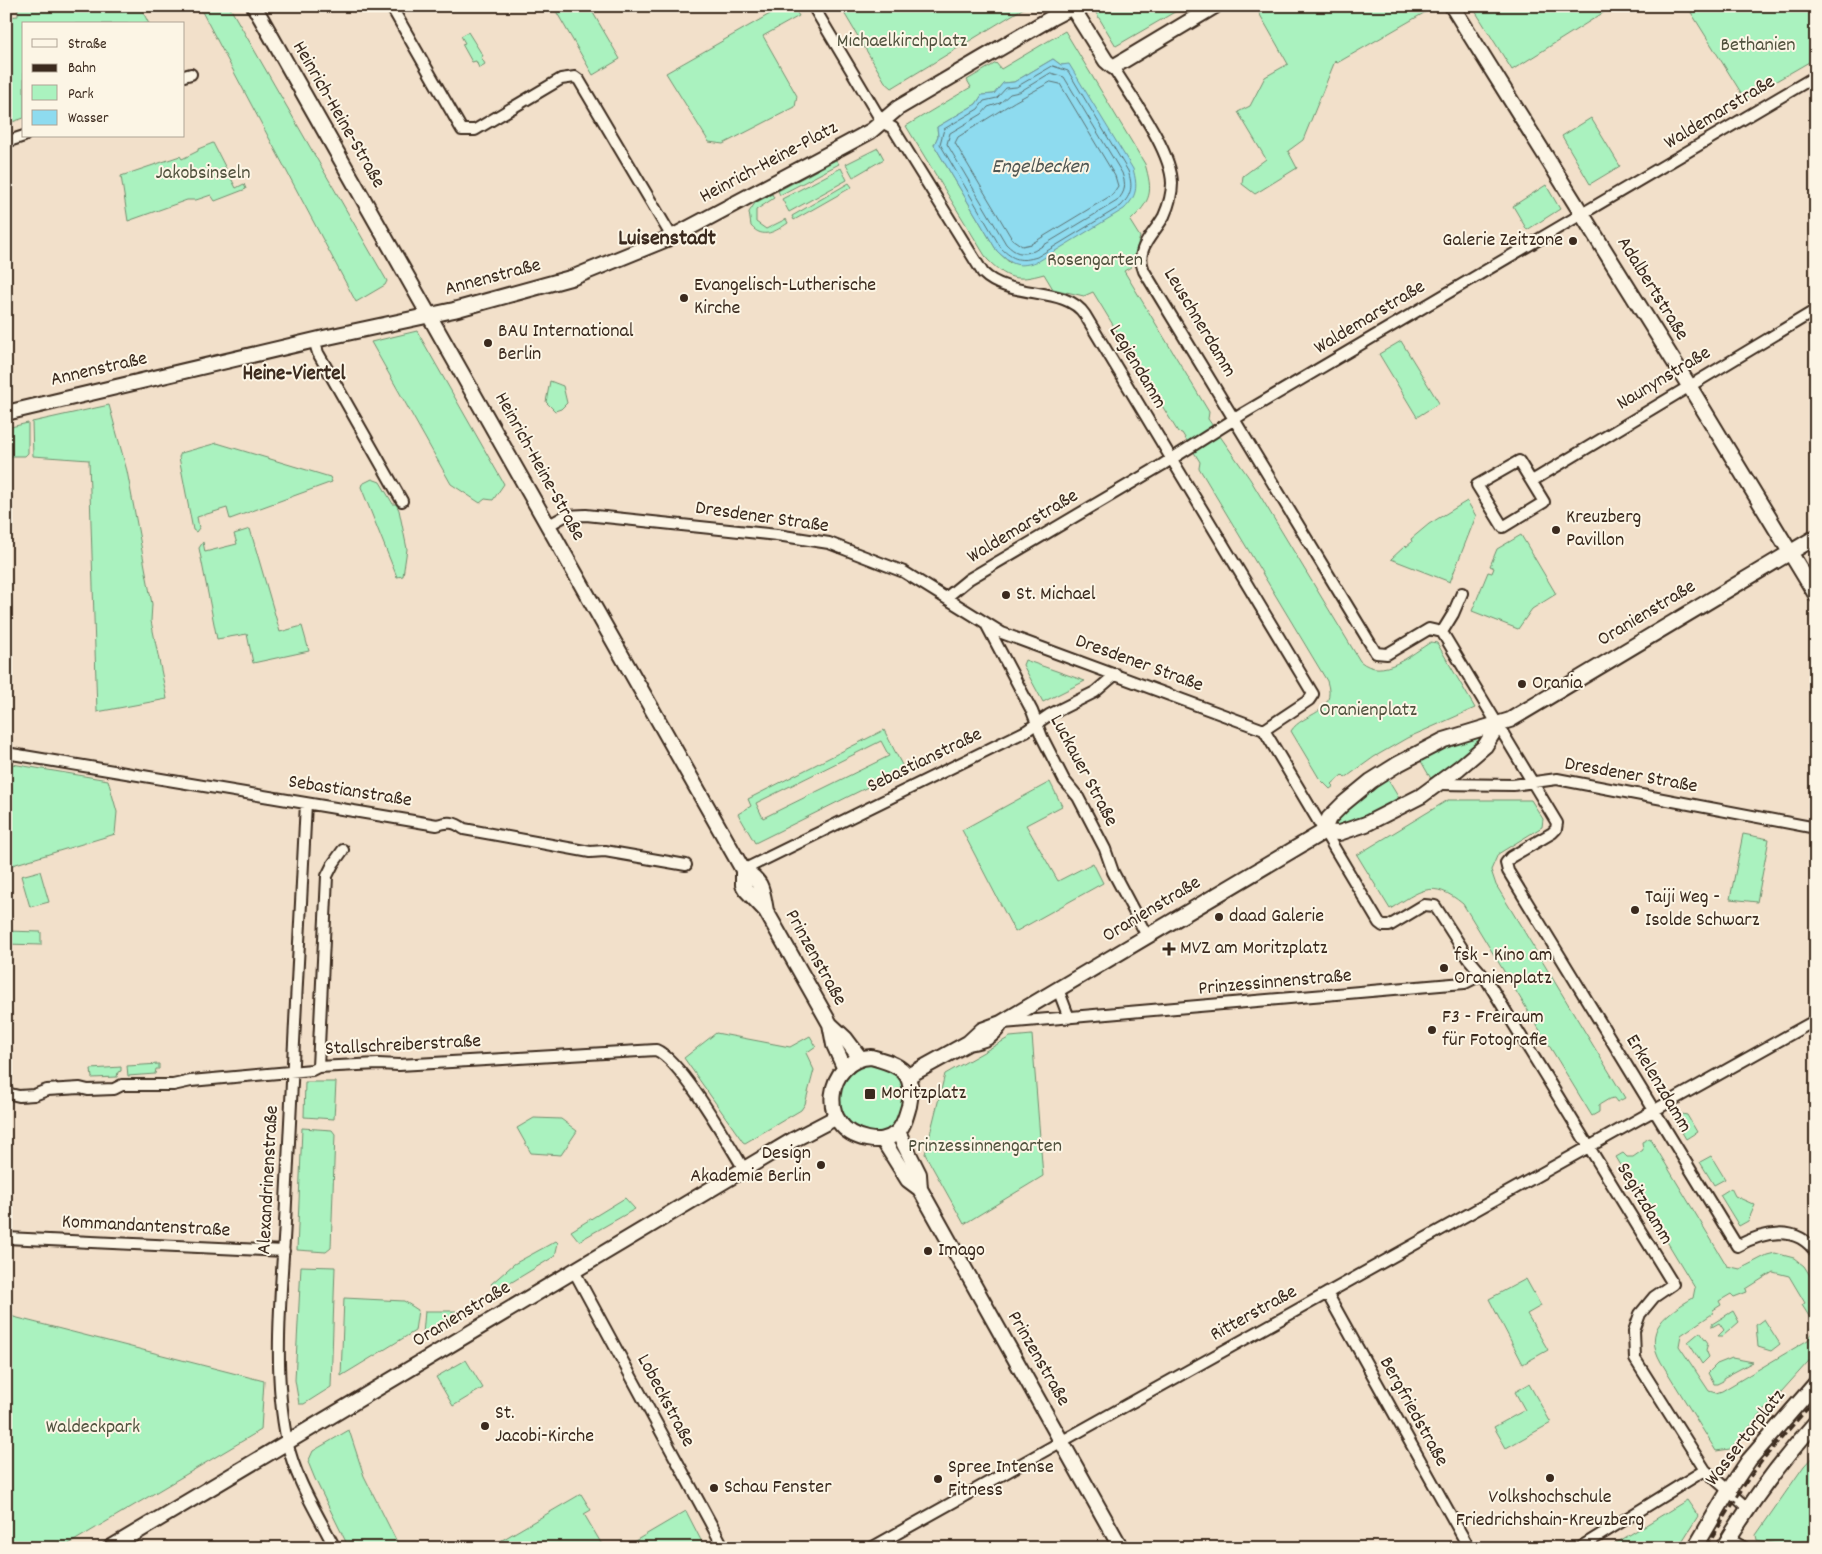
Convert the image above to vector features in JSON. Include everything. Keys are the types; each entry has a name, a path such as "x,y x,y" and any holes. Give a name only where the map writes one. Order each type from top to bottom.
{"street":[{"name":"Heinrich-Heine-Straße","path":"254,6 743,870"},
{"path":"391,6 462,130 475,130 561,79 575,77 584,86 672,237"},
{"path":"813,6 882,122 898,108 1072,7"},
{"path":"1113,67 1214,6"},
{"name":"Adalbertstraße","path":"1452,6 1688,384 1816,595"},
{"name":"Leuschnerdamm","path":"1072,7 1106,62 1113,67 1162,148 1171,173 1169,199 1164,217 1144,244 1141,264 1233,420 1376,653 1387,654 1429,629 1442,632"},
{"name":"Waldemarstraße","path":"947,597 968,579 1172,459 1233,420 1816,76"},
{"name":"Heinrich-Heine-Platz","path":"672,237 855,140 882,122"},
{"name":"Legiendamm","path":"882,122 895,130 976,265 990,280 1000,286 1066,300 1080,308 1313,694 1309,700 1264,730"},
{"path":"6,142 22,137"},
{"name":"Annenstraße","path":"6,413 314,340 430,316 574,277 672,237"},
{"name":"Naunynstraße","path":"1532,481 1688,384 1816,310"},
{"path":"314,340 318,353 402,501"},
{"path":"1519,460 1532,481 1544,502 1502,527 1477,485 1519,460"},
{"name":"Dresdener Straße","path":"548,525 565,516 586,515 813,540 860,554 904,572 1002,633 1264,730"},
{"name":"Oranienstraße","path":"1323,832 1329,818 1338,809 1371,781 1398,764 1444,740 1498,725 1816,537"},
{"path":"1462,593 1454,614 1442,632 1532,782"},
{"name":"Luckauer Straße","path":"986,623 1064,780 1078,798 1105,849 1113,872 1147,936"},
{"name":"Sebastianstraße","path":"743,870 1026,731 1049,715 1095,692 1116,674"},
{"name":"Oranienstraße","path":"908,1076 968,1043 982,1030 1001,1023 1323,832 1339,833 1366,824 1403,806 1439,784 1485,746 1498,725"},
{"path":"1264,730 1323,832"},
{"name":"Sebastianstraße","path":"6,753 437,825 446,822 456,824 464,829 590,852 605,851 686,865"},
{"name":"Dresdener Straße","path":"1439,784 1508,785 1557,779 1816,828"},
{"name":"Erkelenzdamm","path":"1532,782 1558,827 1552,833 1512,857 1506,863 1508,871 1737,1246 1760,1235 1780,1233 1799,1238 1809,1244 1816,1254"},
{"name":"Alexandrinenstraße","path":"306,803 279,1381 287,1442 304,1488 335,1548"},
{"name":"Segitzdamm","path":"1323,832 1379,923 1383,926 1389,926 1424,905 1435,906 1481,975 1486,979 1673,1284 1654,1297 1640,1314 1634,1331 1633,1352 1635,1359 1705,1470 1748,1508"},
{"path":"318,1067 327,876 332,864 344,850"},
{"name":"Prinzenstraße","path":"743,870 759,882 766,911 830,1024 845,1038 860,1058"},
{"name":"Prinzessinnenstraße","path":"1001,1023 1465,983 1481,975"},
{"path":"1058,988 1069,1018"},
{"name":"Ritterstraße","path":"871,1548 1816,1020"},
{"name":"Prinzenstraße","path":"830,1024 834,1045 844,1067"},
{"name":"Stallschreiberstraße","path":"6,1093 19,1096 34,1095 44,1090 114,1089 126,1085 173,1085 191,1081 292,1072 318,1067 378,1064 399,1065 656,1050 672,1060 715,1121 744,1170"},
{"path":"871,1057 893,1064 908,1076 911,1084 910,1100 902,1126 898,1132 883,1140 853,1135 835,1118 832,1105 838,1078 844,1067 860,1058 871,1057"},
{"name":"Oranienstraße","path":"110,1548 744,1170 835,1118"},
{"name":"Prinzenstraße","path":"898,1132 919,1174 920,1189"},
{"name":"Prinzenstraße","path":"883,1140 908,1180 920,1189 1121,1548"},
{"name":"Kommandantenstraße","path":"6,1238 284,1251"},
{"name":"Lobeckstraße","path":"574,1271 724,1548"},
{"name":"Bergfriedstraße","path":"1328,1293 1469,1548"},
{"name":"Wassertorplatz","path":"1695,1548 1710,1520 1749,1460 1816,1383"},
{"path":"1745,1548 1725,1543 1748,1508 1793,1448 1816,1422"},
{"path":"1579,1548 1705,1470"}],"green space":[{"path":"18,6 140,6 148,22 22,22 22,119 6,124 6,17 18,16"},
{"path":"199,6 229,6 387,281 385,285 356,302"},
{"path":"553,6 589,6 620,59 593,75"},
{"path":"784,6 793,6 799,16 763,36 797,96 795,107 723,144 709,142 666,73"},
{"name":"Michaelkirchplatz","path":"840,6 1027,6 892,88 885,82"},
{"path":"1108,6 1185,6 1116,46 1096,13"},
{"path":"1255,6 1436,6 1337,63 1335,61 1303,140 1288,151 1297,168 1255,194 1242,184 1243,176 1266,159 1238,112 1250,106 1265,77 1288,64"},
{"path":"1472,6 1614,6 1512,70"},
{"name":"Bethanien","path":"1687,6 1816,6 1816,58 1745,99"},
{"path":"1065,31 1145,164 1150,189 1149,195 1143,207 1130,221 1140,237 1131,267 1124,271 1209,412 1208,419 1250,479 1360,661 1378,668 1387,667 1406,659 1431,642 1437,643 1475,708 1407,738 1374,757 1345,778 1342,775 1332,784 1334,786 1330,789 1319,778 1291,731 1296,725 1324,707 1328,700 1329,692 1327,681 1199,468 1200,462 1182,433 1178,432 1093,292 1084,296 1053,289 1044,274 1026,278 1012,277 994,266 987,259 906,126 971,87 967,80 996,63 1001,69","holes":["1053,59 1061,65 1066,65 1010,263 997,251 934,145 938,136 937,127 976,104 982,95 994,94 1003,83 1014,82"]},
{"path":"468,32 483,56 481,57 485,64 479,68 476,61 472,62 462,44 465,43 461,36"},
{"path":"1591,118 1620,166 1590,184 1562,136"},
{"name":"Jakobsinseln","path":"213,143 236,188 244,184 246,189 215,201 211,195 196,200 187,200 128,221 121,176 180,156 182,159 198,151 198,149"},
{"path":"878,148 884,159 853,177 846,164"},
{"path":"836,160 839,164 780,195 778,191"},
{"path":"841,168 847,180 789,212 782,199"},
{"path":"849,183 852,187 794,220 792,216"},
{"path":"1546,185 1560,209 1527,230 1513,206"},
{"path":"772,194 774,198 756,210 756,222 766,229 786,219 788,223 770,233 760,233 751,226 749,212 755,203"},
{"path":"417,331 504,484 493,500 485,499 480,503 451,484 371,342"},
{"path":"1401,341 1439,403 1417,417 1379,354"},
{"path":"550,381 563,386 567,403 561,409 555,411 546,402"},
{"path":"109,405 127,471 152,604 151,621 167,699 97,712 89,460 33,456 32,422"},
{"path":"28,423 28,453 25,456 6,456 6,428"},
{"path":"217,443 330,477 332,482 230,519 227,508 197,517 199,528 196,532 193,530 179,457 181,453"},
{"path":"372,479 380,482 393,504 396,504 399,510 407,549 403,576 397,577 361,487 362,484"},
{"path":"1467,501 1476,516 1450,582 1391,559 1412,542 1411,539 1429,524"},
{"path":"250,529 280,632 302,626 309,651 253,663 247,634 217,639 199,548 203,542 205,552 237,544 234,534"},
{"path":"1521,535 1556,594 1532,609 1518,629 1472,611 1488,572 1492,573 1494,568 1490,566 1497,549"},
{"path":"1025,660 1085,681 1043,702 1023,665"},
{"path":"884,730 904,769 755,843 738,814 751,806 748,799","holes":["881,741 889,756 763,818 756,803"]},
{"path":"1482,735 1483,739 1434,784 1418,756"},
{"path":"6,763 108,780 117,812 115,834 6,867"},
{"path":"1385,775 1402,803 1340,829 1333,818"},
{"path":"1050,782 1062,806 1026,825 1058,881 1093,863 1103,883 1015,932 962,830"},
{"path":"1448,800 1531,800 1543,819 1542,827 1498,854 1491,870 1496,885 1625,1098 1617,1102 1614,1098 1609,1099 1599,1105 1599,1112 1592,1116 1463,904 1443,891 1434,889 1418,893 1390,909 1357,855"},
{"path":"1743,834 1769,839 1757,902 1730,899"},
{"path":"40,871 49,902 30,907 21,876"},
{"path":"6,931 41,932 41,945 6,944"},
{"path":"716,1033 790,1047 810,1036 816,1046 806,1053 814,1070 805,1104 801,1110 745,1143 743,1142 684,1058"},
{"name":"Prinzessinnengarten","path":"1032,1035 1043,1176 964,1224 925,1154 945,1074 1010,1037"},
{"path":"864,1063 884,1066 893,1070 900,1076 905,1091 899,1118 894,1126 881,1134 867,1133 844,1123 838,1102 845,1076"},
{"path":"159,1064 159,1069 156,1069 155,1074 128,1076 127,1066"},
{"path":"121,1067 117,1077 92,1078 91,1069"},
{"path":"305,1082 336,1082 334,1119 304,1117"},
{"path":"1682,1114 1687,1115 1697,1132 1686,1139 1674,1119"},
{"path":"534,1118 561,1119 577,1131 561,1155 531,1153 517,1128"},
{"path":"302,1128 332,1130 335,1134 331,1248 326,1252 297,1250"},
{"path":"1650,1138 1727,1266 1740,1269 1767,1255 1775,1253 1794,1258 1804,1266 1816,1285 1816,1353 1730,1449 1716,1451 1661,1362 1656,1350 1654,1340 1660,1323 1666,1316 1693,1298 1695,1288 1616,1157 1623,1153 1627,1157 1633,1157 1643,1150 1642,1142","holes":["1773,1272 1789,1276 1805,1303 1802,1305 1812,1321 1813,1332 1808,1340 1722,1391 1716,1393 1709,1391 1679,1346 1681,1335 1712,1314 1713,1310 1721,1305 1719,1301 1731,1294 1734,1297 1747,1292 1746,1289"]},
{"path":"1711,1156 1725,1179 1714,1185 1700,1162"},
{"path":"1731,1188 1735,1196 1755,1205 1748,1221 1739,1226 1720,1195"},
{"path":"625,1198 635,1209 579,1241 571,1231"},
{"path":"556,1241 558,1243 555,1256 497,1291 491,1284 514,1264"},
{"path":"301,1266 335,1267 331,1387 304,1404 299,1404 295,1380"},
{"path":"1526,1279 1541,1306 1527,1314 1548,1350 1523,1364 1489,1299"},
{"path":"344,1298 404,1301 418,1310 415,1331 341,1376"},
{"path":"425,1311 456,1311 458,1313 423,1334"},
{"path":"1733,1311 1739,1322 1723,1336 1718,1336 1724,1330 1719,1323 1712,1327 1712,1324"},
{"name":"Waldeckpark","path":"6,1315 264,1381 261,1430 62,1548 6,1548"},
{"path":"1764,1319 1780,1344 1771,1351 1758,1347 1756,1325"},
{"path":"1700,1332 1708,1343 1706,1350 1709,1357 1702,1364 1688,1342"},
{"path":"1732,1358 1753,1362 1723,1378 1723,1381 1714,1384 1708,1373 1717,1364"},
{"path":"466,1360 483,1388 453,1406 436,1377"},
{"path":"1529,1384 1551,1423 1506,1448 1494,1427 1525,1410 1515,1392"},
{"path":"349,1430 364,1476 400,1548 349,1548 315,1479 308,1462 313,1451"},
{"path":"1816,1453 1816,1543 1781,1545 1757,1540 1756,1535 1804,1466"},
{"path":"581,1494 591,1510 584,1514 604,1548 501,1548 497,1543"},
{"path":"1687,1500 1698,1516 1678,1548 1608,1548"},
{"path":"686,1511 705,1548 623,1548"}],"water":[{"name":"Engelbecken","path":"1053,59 1061,65 1069,64 1133,169 1136,186 1132,200 1124,209 1039,261 1021,265 1012,263 997,251 934,145 938,136 937,127 976,104 982,95 994,94 1003,83 1014,82"}],"railway":[{"path":"1706,1548 1747,1481 1765,1457 1816,1399"}],"place":[{"name":"Galerie Zeitzone","path":"1573,241"},
{"name":"Evangelisch-Lutherische Kirche","path":"684,298"},
{"name":"BAU International Berlin","path":"488,343"},
{"name":"Kreuzberg Pavillon","path":"1556,530"},
{"name":"St. Michael","path":"1006,595"},
{"name":"Orania","path":"1522,684"},
{"name":"Taiji Weg - Isolde Schwarz","path":"1635,910"},
{"name":"daad Galerie","path":"1219,917"},
{"name":"MVZ am Moritzplatz","path":"1169,949"},
{"name":"fsk - Kino am Oranienplatz","path":"1444,968"},
{"name":"F3 - Freiraum für Fotografie","path":"1432,1030"},
{"name":"Moritzplatz","path":"870,1094"},
{"name":"Design Akademie Berlin","path":"821,1165"},
{"name":"Imago","path":"928,1251"},
{"name":"St. Jacobi-Kirche","path":"485,1426"},
{"name":"Volkshochschule Friedrichshain-Kreuzberg","path":"1550,1478"},
{"name":"Spree Intense Fitness","path":"938,1479"},
{"name":"Schau Fenster","path":"714,1488"}],"district":[{"name":"Luisenstadt","path":"667,239"},
{"name":"Heine-Viertel","path":"294,375"}],"park label":[{"name":"Rosengarten","path":"1095,261"},
{"name":"Oranienplatz","path":"1368,711"}]}
